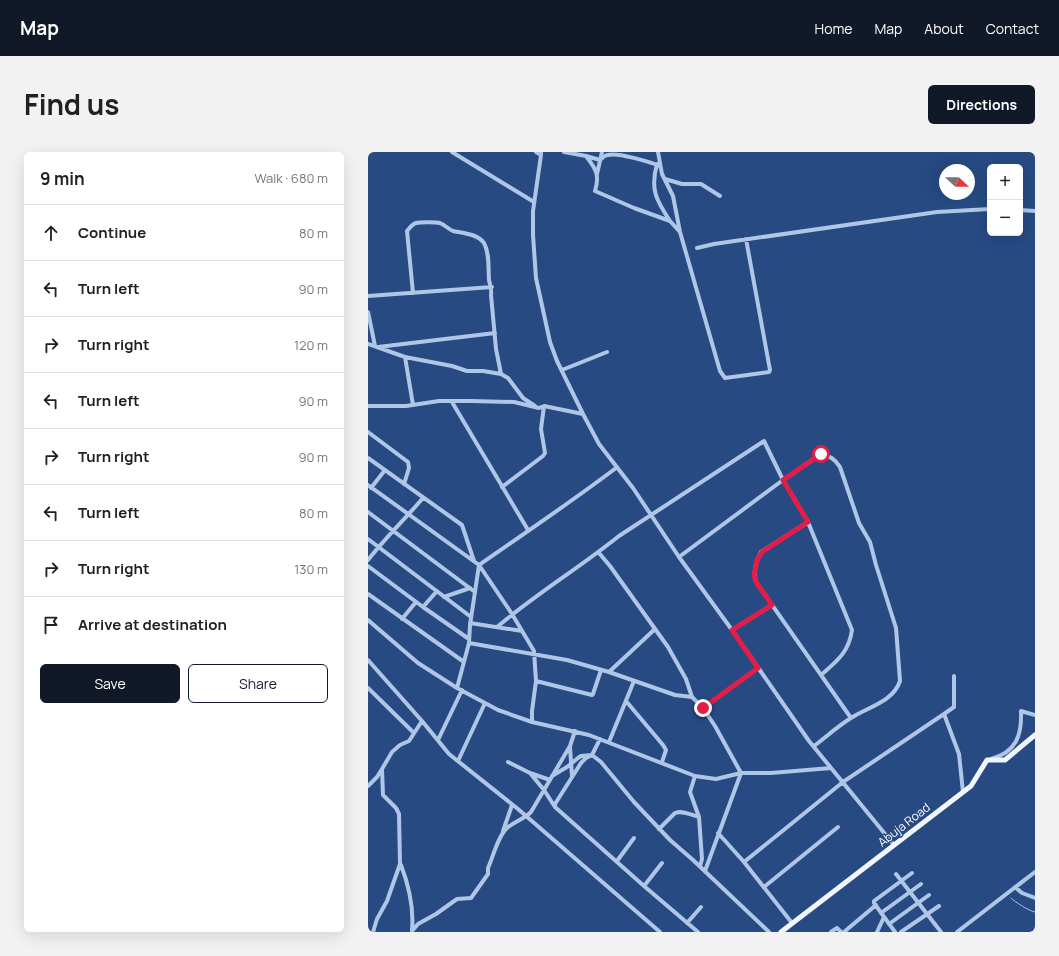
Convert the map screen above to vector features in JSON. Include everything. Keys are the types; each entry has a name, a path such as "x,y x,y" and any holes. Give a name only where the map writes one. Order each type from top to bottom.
{"main road":[{"path":"987,760 1005,760 1035,735"},
{"name":"Abuja Road","path":"780,932 971,786 987,760"}],"street":[{"path":"452,152 534,202"},
{"path":"536,152 541,153 534,202 533,235 536,278 550,342 557,361 583,414 599,444 616,468 633,488 679,558 814,746 894,845"},
{"path":"564,152 600,160"},
{"path":"602,152 595,191 634,208 670,221"},
{"path":"658,152 659,160 655,174 654,193 670,221 680,232"},
{"path":"600,160 608,154 616,154 658,166 673,196 680,232 706,326 720,372 725,378 768,372 770,370 746,240"},
{"path":"586,156 593,165 597,174"},
{"path":"665,179 682,184 701,184 720,196"},
{"path":"697,248 937,212 987,209"},
{"path":"1023,210 1035,211"},
{"path":"413,293 407,231 416,223 442,223 446,228 464,232 481,240 486,249 490,273 489,280 492,287 491,295 500,374"},
{"path":"368,296 492,287"},
{"path":"368,312 376,346"},
{"path":"376,346 495,333"},
{"path":"368,344 404,357 468,370 483,370 500,374 508,378 523,398 539,408"},
{"path":"562,370 607,352"},
{"path":"404,357 413,405"},
{"path":"368,406 413,405 439,401 514,402 539,408 544,406 583,414"},
{"path":"452,402 528,530"},
{"path":"502,487 545,453 541,429 544,406"},
{"path":"368,432 408,462 409,468 404,484"},
{"path":"497,627 512,614 599,553 619,536 764,441 783,480 808,522 852,630 851,639 847,648 839,659 821,675"},
{"path":"679,558 783,480 821,454 828,455 836,461 840,467 859,523 870,542 896,628 900,681 898,687 883,701 851,718 814,746"},
{"path":"368,458 462,525 474,562"},
{"path":"457,688 469,641 470,623 479,565 528,530 558,511 616,468"},
{"path":"385,470 370,486 479,565 533,648 535,654 536,681 532,722"},
{"path":"368,560 423,498"},
{"path":"368,512 475,592"},
{"path":"808,522 762,552 757,560 754,575 756,582 851,718"},
{"path":"368,539 471,617"},
{"path":"599,553 668,647 686,679 692,697 703,708 715,726 741,773 705,871"},
{"path":"368,566 469,641 567,660 609,672 675,695 692,697"},
{"path":"444,597 470,588"},
{"path":"423,608 437,591"},
{"path":"368,594 464,662"},
{"path":"402,619 416,602"},
{"path":"732,630 772,605"},
{"path":"368,620 418,663 457,688 498,710 532,722 575,731 609,742 695,776 716,780 741,773 771,773 831,768"},
{"path":"470,623 522,630"},
{"path":"609,672 655,629"},
{"path":"368,660 449,754 512,804 660,932"},
{"path":"703,708 758,668"},
{"path":"536,681 592,695 601,670"},
{"path":"744,862 843,782 954,706 954,676"},
{"path":"609,742 634,681"},
{"path":"368,688 414,733"},
{"path":"438,740 462,690"},
{"path":"626,701 666,750 662,762"},
{"path":"458,762 486,703"},
{"path":"987,760 1001,756 1012,748 1019,737 1022,724 1021,711 1035,715"},
{"path":"944,714 959,754 963,792"},
{"path":"368,786 377,777 392,752 400,745 408,741 422,721"},
{"path":"502,835 514,822 531,812 570,746 575,731"},
{"path":"555,807 555,804 581,763 592,755 600,739"},
{"path":"570,746 572,777"},
{"path":"508,762 530,773 551,778 581,756 592,755 601,762 634,802 670,840 700,866 769,932"},
{"path":"373,932 377,919 387,901 400,864 399,814 396,808 383,795 382,769"},
{"path":"530,773 544,790 555,807 698,932"},
{"path":"695,776 690,792 699,817 702,859 700,866"},
{"path":"412,931 418,924 436,914 457,898 471,898 488,874 488,868 502,835 512,804"},
{"path":"659,828 678,812 684,812 699,817"},
{"path":"764,887 838,827"},
{"path":"718,834 744,862 792,923"},
{"path":"617,861 634,838"},
{"path":"644,886 662,863"},
{"path":"400,864 408,884 412,906 412,931"},
{"path":"957,932 1035,872"},
{"path":"894,932 874,901 912,873"},
{"path":"896,874 941,932"},
{"path":"877,932 883,915 921,884"},
{"path":"1015,887 1022,893 1035,898"},
{"path":"889,924 929,895"},
{"path":"844,932 876,906"},
{"path":"901,932 939,906"},
{"path":"687,923 701,907"},
{"path":"831,932 837,928 841,932"}],"waterway":[{"path":"1011,898 1022,906 1035,912"}],"route":[{"path":"703,708 758,668 732,630 772,605 756,582 754,575 757,560 762,552 808,522 783,480 821,454"}]}
